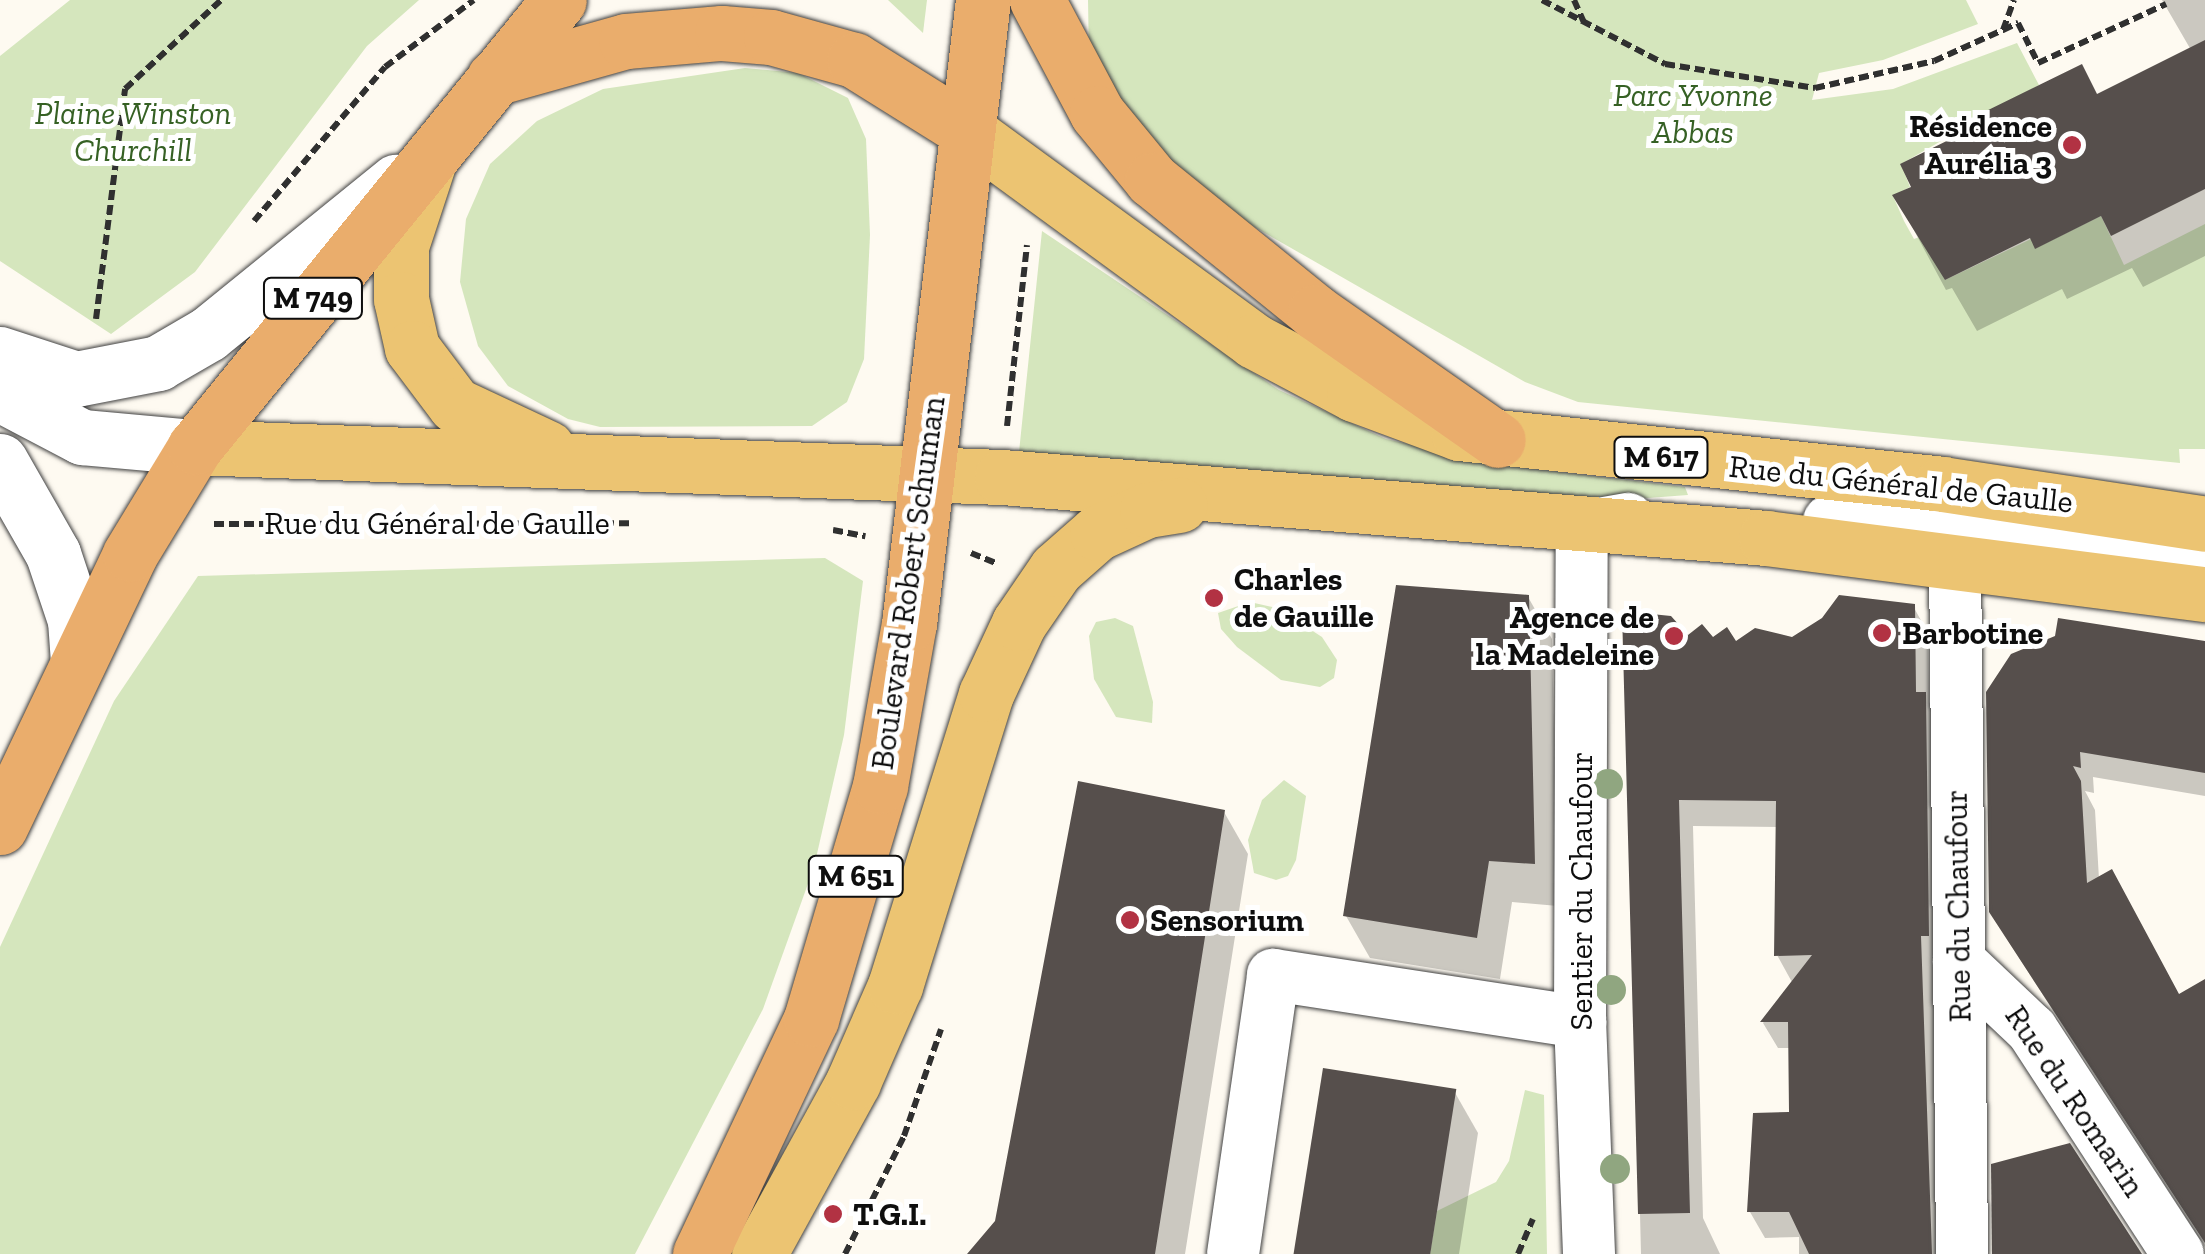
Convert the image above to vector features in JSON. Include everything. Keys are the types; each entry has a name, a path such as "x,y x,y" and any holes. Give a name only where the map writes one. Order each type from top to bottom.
{"highway":[{"name":"M 749","path":"196,447 559,0"},
{"name":"Boulevard Robert Schuman","path":"700,1254 791,1067 844,918 892,733 983,0"},
{"path":"1037,0 1096,113 1152,180 1248,262 1498,440"},
{"path":"494,78 626,41 722,33 771,37 854,60 966,130"},
{"path":"0,827 148,524 196,447"}],"main road":[{"name":"Rue du Général de Gaulle","path":"966,130 1283,358 1390,408 1498,440 1942,484 2205,524"},
{"path":"433,152 412,202 401,260 407,330 425,372 454,405 500,432 601,464"},
{"name":"Rue du Général de Gaulle","path":"196,447 1002,477 1582,527 1766,538 1955,559 2205,594"},
{"path":"759,1254 853,1082 894,986 986,694 1034,598 1080,546 1123,518 1176,505 1253,500"}],"street":[{"path":"0,354 76,378 158,363 239,310 433,152"},
{"path":"0,394 82,437 196,447"},
{"path":"0,461 59,570 75,620 78,662"},
{"name":"Rue du Général de Gaulle","path":"1582,527 1688,507 2205,563"},
{"name":"Sentier du Chaufour","path":"1582,527 1580,1022 1589,1254"},
{"name":"Rue du Chaufour","path":"1955,559 1962,1254"},
{"name":"Rue du Romarin","path":"1959,961 2032,1030 2178,1254"},
{"path":"1233,1254 1273,975 1580,1022"}],"path":[{"path":"94,335 126,89 222,0"},
{"path":"240,237 385,68 474,0"},
{"path":"1542,0 1665,64 1815,88 1934,61 2018,22 2038,63 2166,4"},
{"path":"1574,0 1585,24"},
{"path":"2003,30 2014,0"},
{"path":"1002,567 1002,477 1022,266 1046,188"},
{"name":"Rue du Général de Gaulle","path":"148,524 653,523"},
{"path":"845,1254 876,1195"}],"green space":[{"name":"Plaine Winston Churchill","path":"70,0 419,0 367,46 195,272 111,334 0,261 0,56"},
{"path":"888,0 927,0 923,33"},
{"name":"Parc Yvonne Abbas","path":"1088,0 1966,0 1978,24 1883,60 1819,73 1812,100 1893,89 2017,43 2039,85 1901,164 1910,187 1893,196 1904,221 1914,239 1922,236 1945,280 2031,239 2036,248 2101,216 2124,265 2205,224 2205,449 2179,449 2180,463 1578,402 1525,382 1244,221 1190,181 1127,116 1089,60"},
{"path":"745,68 798,73 848,98 866,139 870,235 864,359 847,402 812,426 600,427 568,419 508,386 478,346 460,282 466,219 490,164 537,121 603,89"},
{"path":"1042,231 1279,390 1386,439 1502,465 1685,487 1688,495 1554,505 1019,452"},
{"path":"825,558 863,581 844,735 814,867 763,1009 635,1254 0,1254 0,947 114,701 198,576"},
{"path":"1250,602 1277,608 1322,637 1337,660 1334,678 1320,687 1281,680 1237,647 1221,629 1218,613"},
{"path":"1115,618 1133,626 1153,702 1152,723 1116,717 1094,679 1089,636 1096,622"},
{"path":"1284,780 1306,796 1296,860 1288,876 1276,880 1254,873 1248,840 1262,800"},
{"path":"1525,1090 1544,1095 1547,1254 1430,1254 1437,1211 1496,1182 1509,1161"}],"building":[{"name":"Résidence Aurélia 3","path":"2205,40 2205,189 2111,236 2101,216 2035,249 2030,238 1945,280 1892,195 1911,187 1900,164 1977,126 1974,117 2082,64 2097,94"},
{"path":"1396,585 1529,595 1535,864 1489,861 1477,938 1343,916"},
{"path":"1839,595 1915,604 1916,692 1926,692 1929,936 1921,936 1932,1254 1809,1254 1789,1212 1747,1212 1753,1113 1789,1112 1788,1022 1760,1022 1812,955 1774,956 1776,801 1679,800 1690,1213 1638,1214 1622,611 1671,616 1688,635 1702,624 1713,637 1727,627 1736,641 1755,628 1792,637 1822,618"},
{"path":"2058,618 2205,641 2205,773 2080,752 2081,768 2073,766 2081,781 2087,883 2112,869 2179,994 2205,979 2205,1243 1989,912 1986,692 2011,654 2055,636"},
{"name":"Sensorium","path":"1078,781 1225,810 1155,1254 967,1254 995,1221"},
{"path":"1323,1068 1456,1089 1430,1254 1294,1254"},
{"path":"2070,1143 2142,1254 1992,1254 1991,1164"}],"place":[{"name":"Résidence Aurélia 3","path":"2072,145"},
{"name":"Charles de Gauille","path":"1214,598"},
{"name":"Barbotine","path":"1882,633"},
{"name":"Agence de la Madeleine","path":"1674,636"},
{"name":"Sensorium","path":"1130,920"},
{"name":"T.G.I.","path":"833,1214"}]}
